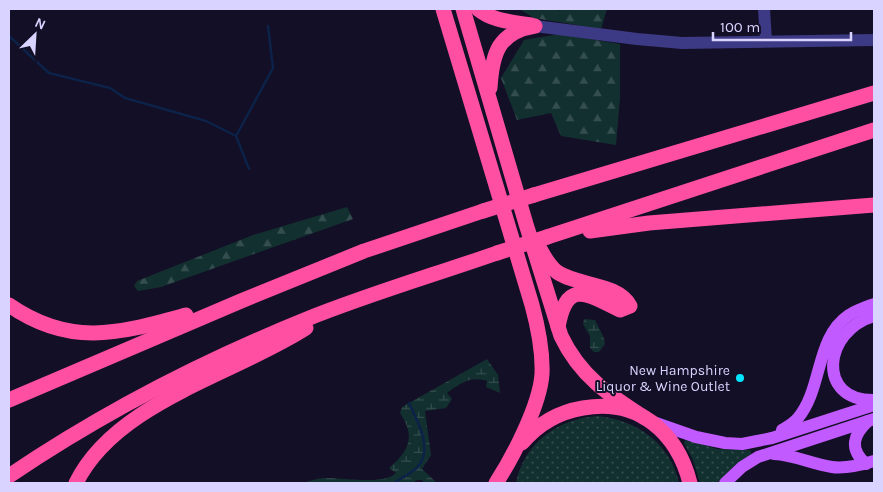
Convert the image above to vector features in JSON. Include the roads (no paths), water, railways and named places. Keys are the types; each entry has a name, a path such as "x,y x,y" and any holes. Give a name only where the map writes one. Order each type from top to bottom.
{"highway":[{"path":"443,9 532,305 539,334 542,365 541,384 504,483"},
{"path":"463,9 558,328 569,353 589,377 615,398 658,427 672,443 683,462 690,483"},
{"path":"478,9 500,19 535,26"},
{"path":"491,102 492,65 499,47 508,35 517,30 535,26"},
{"path":"9,400 364,251 534,195 874,93"},
{"path":"9,476 60,443 155,389 248,344 332,310 498,253 874,130"},
{"path":"547,237 649,223 874,205"},
{"path":"526,224 546,261 553,268 568,277 599,286 626,298 630,306 620,310 592,296 578,294 566,300 563,305 558,328"},
{"path":"9,305 27,316 54,327 97,334 129,331 241,301"},
{"path":"76,483 93,456 111,436 130,422 196,384 285,340 332,310"},
{"path":"496,483 523,442 535,430 552,418 574,410 595,406 614,407 632,411 645,418"}],"main road":[{"path":"772,438 797,420 803,411 816,380 831,334 848,316 857,310 874,304"},
{"path":"874,316 858,322 845,334 837,348 832,365 838,383 842,388 856,398 874,400"},
{"path":"645,418 682,433 710,440 742,444 772,438 874,404"},
{"path":"725,483 742,467 768,454 871,420"},
{"path":"870,462 856,452 854,445 858,432 871,420"},
{"path":"768,454 794,456 833,468 855,466 870,462"}],"street":[{"path":"764,9 766,41"},
{"path":"535,26 637,40 682,43 874,40"}],"waterway":[{"path":"249,169 236,136 273,68 268,26"},
{"path":"9,36 49,73 110,88 125,98 206,121 236,136"},
{"path":"394,483 415,470 423,457 424,441 422,433 409,403"}],"place":[{"name":"New Hampshire Liquor & Wine Outlet","path":"740,378"}]}
